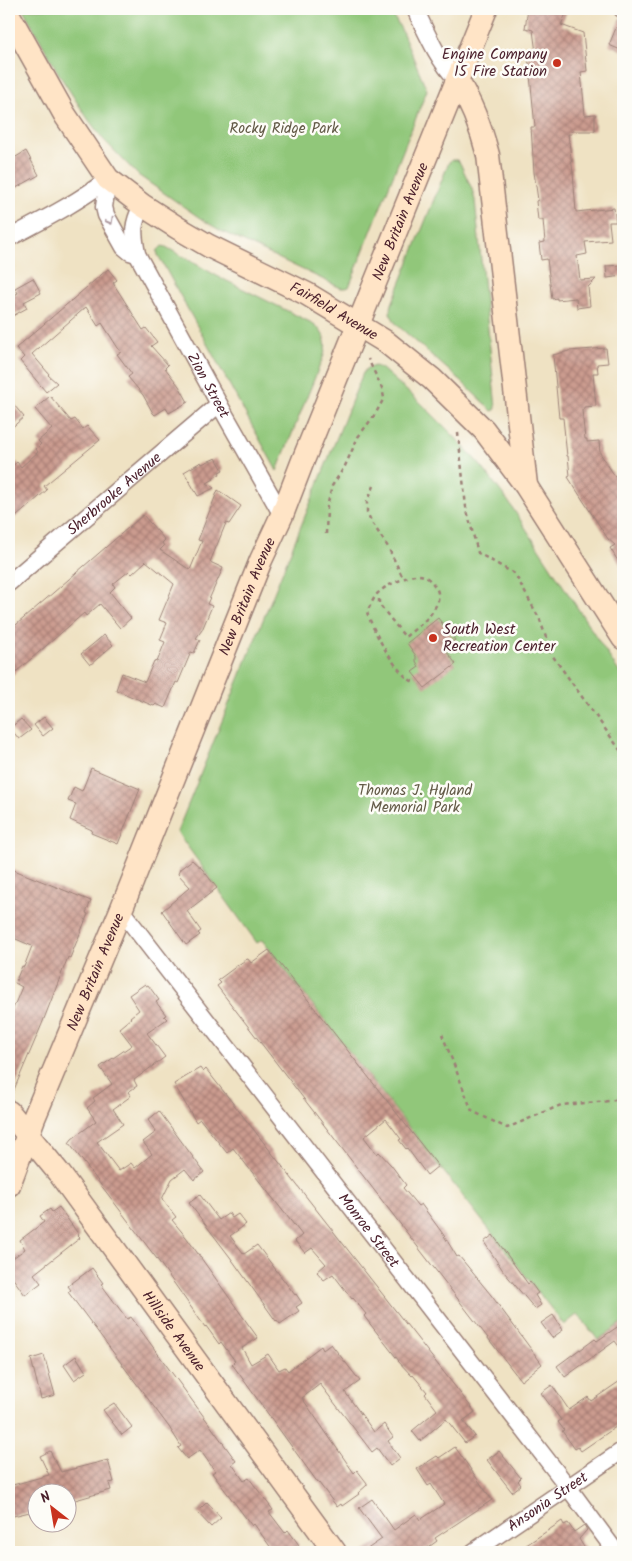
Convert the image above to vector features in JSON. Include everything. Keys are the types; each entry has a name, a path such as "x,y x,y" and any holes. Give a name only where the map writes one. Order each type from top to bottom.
{"main road":[{"name":"New Britain Avenue","path":"9,1185 486,9"},
{"path":"9,15 65,115 108,179"},
{"name":"Fairfield Avenue","path":"457,80 476,114 488,154 526,486"},
{"name":"Fairfield Avenue","path":"108,179 159,217 209,246 306,294 358,324 410,360 484,430 526,486 623,638"},
{"name":"Hillside Avenue","path":"9,1112 59,1173 335,1552"}],"street":[{"path":"416,9 428,37 440,58 457,80"},
{"path":"9,238 78,200 108,179"},
{"name":"Zion Street","path":"108,179 104,207 106,215 124,247 130,252 137,254"},
{"name":"Zion Street","path":"142,205 135,219 133,232 137,254 282,515"},
{"name":"Sherbrooke Avenue","path":"9,583 219,404"},
{"name":"Monroe Street","path":"121,910 568,1487 616,1552"},
{"name":"Ansonia Street","path":"473,1552 623,1450"}],"path":[{"path":"326,534 327,507 332,486 345,466 358,437 376,413 384,398 382,388 368,359"},
{"path":"458,434 466,507 478,552 515,574 540,620 552,655 623,754"},
{"path":"374,486 367,502 368,512 371,521 388,547 403,578"},
{"path":"379,599 379,604 405,637 422,624 432,613 438,603 439,594 428,577 410,575 390,584 376,595 367,612 375,633 387,651 403,674 414,682"},
{"path":"442,1034 472,1111 507,1128 561,1105 623,1098"}],"green space":[{"name":"Rocky Ridge Park","path":"23,9 389,9 401,29 427,90 349,287 341,288 221,231 138,175 103,139 88,119 60,76"},
{"path":"457,160 460,163 475,200 496,408 492,411 396,324 390,313 449,162"},
{"path":"162,246 217,276 314,324 323,334 326,346 324,355 277,471 158,255 157,251"},
{"name":"Thomas J. Hyland Memorial Park","path":"375,366 381,368 423,405 482,467 508,501 623,678 623,1322 598,1340 578,1314 564,1325 262,940 257,943 177,832 363,373 367,368"}],"building":[{"path":"528,9 568,9 561,25 583,33 587,71 581,72 585,115 595,114 595,131 571,131 572,134 568,134 576,212 614,208 616,222 609,222 611,240 585,242 587,254 577,256 580,280 596,279 588,287 590,306 577,308 576,298 552,299 547,259 541,260 539,243 545,242 543,220 538,220 536,201 538,200 531,127 535,127 528,54 536,53 533,30 525,28"},
{"path":"620,18 623,19 623,51 609,45"},
{"path":"26,151 39,175 9,192 9,161"},
{"path":"621,265 623,276 607,278 606,266"},
{"path":"108,269 117,280 113,283 143,330 146,328 157,342 151,346 168,365 165,368 179,386 188,402 169,413 166,408 155,415 153,413 143,395 128,377 132,374 117,354 121,352 102,323 98,326 86,307 32,354 48,375 57,383 46,392 20,361 24,357 16,348"},
{"path":"33,278 41,293 24,302 27,308 9,318 9,298 18,293 15,288"},
{"path":"606,348 608,363 597,364 598,373 593,373 596,406 584,407 582,410 585,439 587,439 587,442 599,441 600,453 623,489 623,569 610,548 615,545 608,539 568,477 570,476 568,456 563,418 559,418 553,355 569,351"},
{"path":"50,396 71,421 75,419 83,429 87,426 100,440 44,486 47,490 9,523 9,469 17,462 21,467 38,452 36,449 41,444 38,441 52,429 35,409"},
{"path":"9,399 24,417 9,430"},
{"path":"216,458 223,470 207,483 214,488 198,496 184,472 201,462 202,464"},
{"path":"218,490 241,506 229,524 226,523 210,562 223,568 207,604 212,606 202,630 196,638 200,640 194,653 191,652 165,708 156,704 154,706 116,690 122,673 145,682 154,661 157,662 165,642 160,640 167,623 159,620 174,584 146,561 132,574 129,571 113,584 115,587 110,592 131,618 120,628 100,604 86,616 84,613 9,678 9,631 143,515 165,540 162,543 164,546 160,550 190,570 202,541 198,540"},
{"path":"438,618 455,640 444,648 456,664 425,688 412,672 419,667 416,656 407,643"},
{"path":"104,635 113,645 90,665 81,654"},
{"path":"44,717 53,728 43,736 34,725"},
{"path":"21,719 31,730 19,739 10,728"},
{"path":"91,768 140,789 118,844 91,833 92,830 70,820 76,804 68,801 74,787 82,791"},
{"path":"192,860 203,870 217,888 187,911 201,931 198,933 200,935 186,945 162,911 190,887 178,874 180,869"},
{"path":"9,868 91,901 86,913 88,914 70,958 68,957 10,1099 9,1009 12,1011 22,987 15,983 32,946 9,936"},
{"path":"269,950 438,1166 427,1175 399,1140 401,1139 386,1119 364,1137 377,1154 379,1152 391,1165 406,1185 403,1188 418,1206 421,1204 457,1257 459,1256 491,1295 542,1364 521,1381 217,986 221,983 218,980 245,960 248,959 251,963"},
{"path":"145,984 146,986 148,985 159,1000 156,1002 166,1015 164,1016 167,1019 147,1033 165,1057 134,1080 137,1086 128,1092 131,1096 113,1109 123,1124 97,1142 119,1171 131,1163 135,1168 152,1154 143,1142 156,1132 148,1120 159,1111 204,1172 194,1180 185,1169 172,1179 162,1199 176,1217 172,1220 258,1338 242,1348 251,1364 268,1354 279,1370 285,1367 288,1371 321,1346 323,1350 331,1344 360,1381 345,1392 374,1432 384,1424 393,1437 388,1441 400,1458 390,1466 377,1448 372,1452 320,1384 302,1398 354,1473 357,1470 367,1483 359,1494 342,1506 341,1504 337,1507 318,1483 232,1364 235,1361 221,1342 219,1344 205,1327 157,1259 69,1143 96,1121 87,1108 95,1101 93,1098 112,1084 100,1067 132,1045 119,1028 139,1010 129,995"},
{"path":"200,1068 203,1072 206,1069 475,1412 463,1421 475,1436 465,1443 446,1419 420,1441 412,1431 437,1410 425,1394 427,1392 398,1361 364,1316 366,1314 333,1274 324,1280 317,1272 326,1264 312,1248 305,1253 295,1241 302,1235 233,1148 227,1153 200,1119 196,1122 174,1084"},
{"path":"200,1195 219,1220 229,1213 232,1218 238,1214 246,1224 230,1236 244,1254 257,1245 302,1303 296,1307 299,1311 280,1324 276,1321 189,1203"},
{"path":"59,1207 80,1238 34,1274 41,1283 25,1295 9,1273 9,1261 25,1249 20,1240 44,1222 40,1216 50,1209 52,1212"},
{"path":"493,1235 528,1284 530,1282 538,1293 535,1295 541,1305 535,1309 504,1272 484,1242"},
{"path":"92,1268 103,1283 101,1284 127,1319 131,1317 236,1461 232,1464 244,1481 249,1478 273,1510 269,1512 285,1533 288,1530 299,1545 295,1548 298,1552 274,1552 254,1524 252,1526 212,1473 215,1471 200,1450 187,1459 178,1448 181,1446 169,1427 68,1292 71,1290 68,1286"},
{"path":"553,1315 563,1330 552,1338 541,1323"},
{"path":"623,1323 623,1352 615,1341 565,1377 557,1366 595,1339 597,1341"},
{"path":"44,1355 55,1395 41,1399 31,1359"},
{"path":"76,1356 86,1372 74,1380 64,1365"},
{"path":"623,1379 623,1422 581,1451 578,1447 575,1449 562,1431 564,1430 558,1422 561,1420 541,1393 552,1385 569,1410 588,1397 591,1401"},
{"path":"114,1403 132,1427 122,1435 103,1410"},
{"path":"455,1447 492,1500 435,1538 437,1541 422,1552 363,1552 382,1539 359,1508 372,1499 394,1530 416,1514 420,1520 444,1504 431,1484 428,1486 417,1469 437,1456 439,1458"},
{"path":"50,1451 61,1472 108,1460 114,1482 109,1483 111,1490 78,1499 78,1484 28,1484 28,1512 9,1517 9,1486 49,1475 40,1456"},
{"path":"499,1451 521,1478 518,1481 521,1485 512,1492 487,1460"},
{"path":"207,1502 221,1518 211,1527 197,1512"},
{"path":"562,1521 564,1525 568,1523 574,1532 584,1525 587,1530 579,1539 587,1552 516,1552"}],"place":[{"name":"Engine Company 15 Fire Station","path":"557,63"},
{"name":"South West Recreation Center","path":"433,638"}]}
